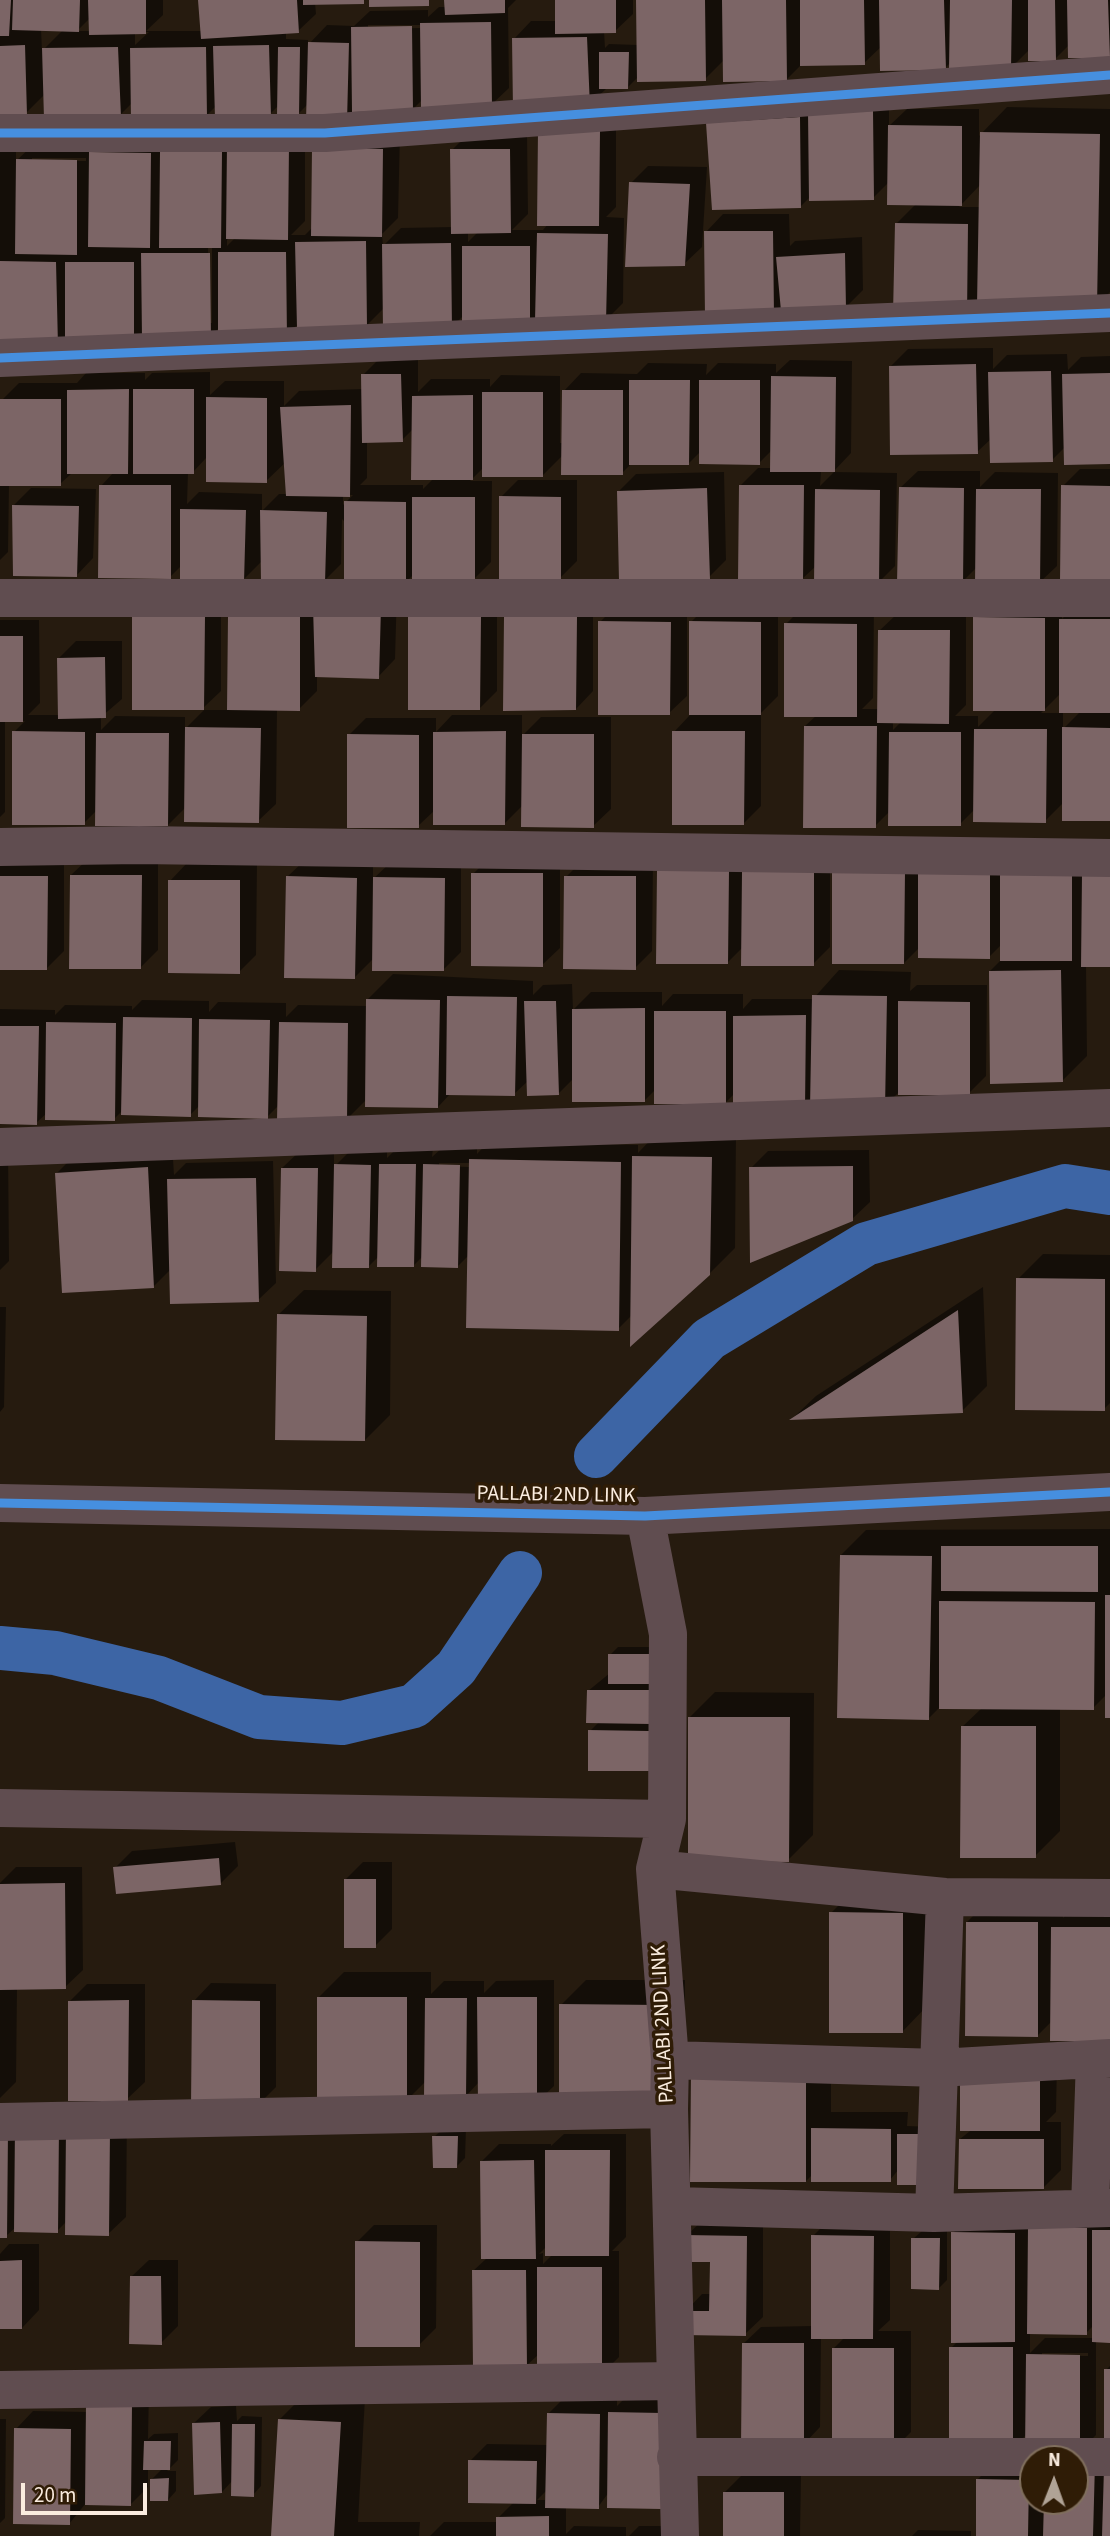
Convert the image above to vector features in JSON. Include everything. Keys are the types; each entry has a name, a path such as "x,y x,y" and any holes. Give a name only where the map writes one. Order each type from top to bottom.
{"street":[{"path":"0,133 325,133 1110,75"},
{"path":"0,358 1110,313"},
{"path":"0,598 1110,598"},
{"path":"0,847 139,845 1110,858"},
{"path":"0,1147 1110,1108"},
{"name":"PALLABI 2ND LINK","path":"0,1503 645,1516 1110,1492"},
{"name":"PALLABI 2ND LINK","path":"645,1516 668,1634 667,1819 654,1869 670,2060 676,2457 680,2536"},
{"path":"0,1808 667,1819"},
{"path":"654,1869 945,1897 1110,1898"},
{"path":"934,2213 945,1897"},
{"path":"670,2060 939,2068 1102,2058 1100,2208 934,2213 674,2206"},
{"path":"0,2122 669,2109"},
{"path":"0,2390 675,2381"},
{"path":"676,2457 1110,2457"}],"building":[{"path":"0,0 11,0 9,36 0,36"},
{"path":"13,0 80,0 79,32 12,30"},
{"path":"88,0 146,0 146,34 89,35"},
{"path":"198,0 297,0 299,33 201,39"},
{"path":"303,0 364,0 364,4 303,5"},
{"path":"369,0 429,0 429,6 369,7"},
{"path":"444,0 505,0 505,13 445,15"},
{"path":"555,0 616,0 616,33 555,34"},
{"path":"636,0 705,0 706,81 637,82"},
{"path":"722,0 786,0 787,81 723,82"},
{"path":"800,0 864,0 865,65 800,66"},
{"path":"879,0 944,0 946,70 880,71"},
{"path":"950,0 1012,0 1011,70 949,69"},
{"path":"1028,0 1055,0 1056,61 1028,61"},
{"path":"1067,0 1108,0 1110,58 1068,58"},
{"path":"491,22 492,107 421,108 420,23"},
{"path":"412,26 413,111 352,112 351,27"},
{"path":"587,37 590,107 513,110 512,38"},
{"path":"308,42 349,43 347,122 306,121"},
{"path":"25,45 27,115 0,116 0,46"},
{"path":"269,45 271,116 215,118 213,46"},
{"path":"118,47 121,117 44,119 42,48"},
{"path":"206,47 207,117 131,120 130,48"},
{"path":"278,47 300,47 299,116 277,115"},
{"path":"599,52 629,52 628,89 599,89"},
{"path":"873,111 874,200 809,201 808,112"},
{"path":"800,117 801,208 712,210 706,123"},
{"path":"888,125 962,126 962,206 887,205"},
{"path":"538,130 600,131 599,226 537,226"},
{"path":"980,132 1100,134 1097,307 977,305"},
{"path":"227,144 289,145 288,240 226,239"},
{"path":"312,148 383,149 382,237 311,236"},
{"path":"450,149 510,149 511,233 451,234"},
{"path":"89,152 151,153 150,248 88,247"},
{"path":"160,152 222,152 221,248 159,248"},
{"path":"16,159 77,160 77,255 15,254"},
{"path":"629,182 690,184 685,266 625,267"},
{"path":"895,223 968,224 967,316 893,314"},
{"path":"704,231 773,231 774,316 705,317"},
{"path":"537,233 608,234 606,322 535,321"},
{"path":"366,241 367,327 297,328 295,242"},
{"path":"451,243 452,330 383,330 382,244"},
{"path":"462,246 530,246 530,332 462,332"},
{"path":"218,252 286,252 287,338 218,338"},
{"path":"141,253 210,253 211,339 142,339"},
{"path":"845,253 846,309 781,311 776,257"},
{"path":"0,261 56,262 58,346 0,347"},
{"path":"65,262 134,262 134,348 65,348"},
{"path":"976,364 978,454 890,455 889,366"},
{"path":"1051,371 1053,462 990,463 988,372"},
{"path":"1110,373 1110,464 1064,465 1062,374"},
{"path":"361,374 401,374 403,442 362,443"},
{"path":"771,376 836,377 835,472 770,472"},
{"path":"629,380 690,380 689,465 629,465"},
{"path":"699,380 760,380 760,465 699,464"},
{"path":"129,389 128,474 67,474 67,390"},
{"path":"133,389 194,389 194,474 133,474"},
{"path":"562,390 623,390 623,475 561,475"},
{"path":"482,392 543,392 543,477 482,477"},
{"path":"473,395 473,480 411,480 412,396"},
{"path":"206,397 267,398 267,483 206,482"},
{"path":"0,399 61,399 61,486 0,486"},
{"path":"351,405 350,497 286,496 280,407"},
{"path":"99,485 171,485 171,579 98,578"},
{"path":"739,485 804,485 803,581 738,580"},
{"path":"1061,485 1110,486 1110,582 1060,581"},
{"path":"899,487 964,488 963,584 897,583"},
{"path":"707,488 710,579 619,581 617,491"},
{"path":"815,489 880,490 879,585 814,585"},
{"path":"976,489 1041,489 1040,585 975,584"},
{"path":"499,496 561,497 561,580 499,581"},
{"path":"412,497 475,497 475,581 412,580"},
{"path":"344,501 406,502 406,585 344,585"},
{"path":"12,505 79,506 77,577 13,576"},
{"path":"180,509 246,510 244,582 180,581"},
{"path":"260,510 327,512 325,583 261,582"},
{"path":"313,606 381,607 379,679 315,677"},
{"path":"205,616 204,710 132,710 132,617"},
{"path":"228,616 300,617 300,711 227,710"},
{"path":"408,616 481,617 480,710 408,710"},
{"path":"504,617 577,617 576,710 503,711"},
{"path":"973,617 1045,618 1045,711 973,711"},
{"path":"1059,619 1110,619 1110,713 1059,713"},
{"path":"598,621 671,622 670,715 598,715"},
{"path":"689,621 761,622 761,715 689,715"},
{"path":"784,623 857,624 857,717 784,717"},
{"path":"878,630 950,630 949,724 877,723"},
{"path":"0,636 23,636 23,722 0,722"},
{"path":"105,657 106,718 58,719 57,658"},
{"path":"804,726 877,726 876,828 803,828"},
{"path":"185,727 261,728 259,823 184,822"},
{"path":"1062,727 1110,728 1110,821 1062,821"},
{"path":"974,729 1047,729 1046,823 973,822"},
{"path":"12,731 85,732 85,825 12,825"},
{"path":"506,731 505,825 433,825 433,732"},
{"path":"672,731 745,731 744,825 672,825"},
{"path":"889,732 961,732 961,826 888,826"},
{"path":"96,733 169,733 168,826 95,826"},
{"path":"347,734 419,735 419,828 347,828"},
{"path":"522,734 594,734 594,828 521,827"},
{"path":"918,865 990,865 990,959 918,958"},
{"path":"1000,867 1072,868 1072,961 1000,961"},
{"path":"657,870 729,871 728,964 656,964"},
{"path":"832,871 905,871 904,964 832,964"},
{"path":"742,872 814,872 814,966 741,966"},
{"path":"471,873 543,873 543,967 471,966"},
{"path":"1082,874 1110,874 1110,967 1081,967"},
{"path":"70,875 142,875 141,969 69,969"},
{"path":"0,876 48,876 47,970 0,970"},
{"path":"286,876 357,878 355,979 284,978"},
{"path":"564,876 636,876 636,970 563,969"},
{"path":"373,877 445,878 444,971 372,971"},
{"path":"168,880 240,880 240,974 168,973"},
{"path":"1061,970 1063,1082 990,1084 989,971"},
{"path":"812,995 887,996 885,1109 810,1108"},
{"path":"447,996 517,997 515,1096 446,1095"},
{"path":"366,999 440,1000 438,1108 365,1107"},
{"path":"524,1001 556,1001 559,1095 527,1096"},
{"path":"898,1001 970,1002 970,1095 898,1095"},
{"path":"645,1008 645,1102 572,1102 572,1009"},
{"path":"654,1011 726,1011 726,1104 654,1104"},
{"path":"806,1015 805,1109 733,1109 733,1016"},
{"path":"123,1017 192,1018 191,1117 121,1115"},
{"path":"199,1019 270,1020 268,1119 198,1117"},
{"path":"46,1022 116,1023 115,1121 45,1120"},
{"path":"279,1022 348,1023 347,1121 277,1120"},
{"path":"0,1026 39,1026 37,1125 0,1124"},
{"path":"632,1156 712,1157 710,1275 630,1347"},
{"path":"469,1159 621,1162 619,1331 466,1328"},
{"path":"334,1164 371,1165 369,1268 332,1268"},
{"path":"379,1164 416,1164 414,1267 377,1267"},
{"path":"423,1164 460,1165 458,1268 421,1267"},
{"path":"853,1166 853,1221 750,1263 749,1167"},
{"path":"148,1167 154,1288 62,1293 55,1173"},
{"path":"281,1168 318,1168 316,1272 279,1271"},
{"path":"256,1178 259,1302 170,1304 167,1179"},
{"path":"1016,1278 1105,1279 1105,1411 1015,1410"},
{"path":"958,1310 963,1413 789,1420"},
{"path":"277,1314 367,1316 365,1441 275,1440"},
{"path":"941,1546 1098,1546 1098,1592 941,1591"},
{"path":"840,1555 932,1556 929,1720 837,1718"},
{"path":"1105,1595 1110,1595 1110,1718 1105,1718"},
{"path":"939,1601 1095,1602 1094,1710 939,1709"},
{"path":"608,1654 656,1654 656,1684 608,1684"},
{"path":"587,1690 651,1690 651,1724 586,1723"},
{"path":"688,1717 790,1717 789,1862 688,1861"},
{"path":"961,1726 1036,1726 1036,1858 960,1858"},
{"path":"588,1730 649,1731 649,1771 588,1771"},
{"path":"219,1858 221,1885 116,1894 113,1867"},
{"path":"344,1879 376,1879 376,1948 344,1948"},
{"path":"65,1883 66,1989 0,1990 0,1884"},
{"path":"829,1912 903,1913 903,2033 829,2033"},
{"path":"966,1922 1038,1922 1038,2037 965,2036"},
{"path":"1051,1927 1110,1927 1110,2041 1050,2041"},
{"path":"317,1997 407,1997 407,2103 317,2103"},
{"path":"477,1997 537,1997 537,2105 478,2105"},
{"path":"425,1998 467,1998 466,2098 424,2098"},
{"path":"129,2000 128,2101 68,2101 68,2001"},
{"path":"192,2000 260,2001 260,2106 191,2106"},
{"path":"559,2004 660,2005 660,2102 559,2102"},
{"path":"691,2072 806,2072 806,2182 690,2182"},
{"path":"960,2077 1040,2078 1040,2131 960,2131"},
{"path":"15,2125 59,2126 58,2233 14,2232"},
{"path":"66,2128 110,2129 109,2236 65,2235"},
{"path":"811,2128 891,2129 891,2182 811,2182"},
{"path":"0,2131 8,2131 7,2238 0,2238"},
{"path":"897,2134 925,2134 925,2185 897,2185"},
{"path":"432,2136 458,2136 457,2168 433,2168"},
{"path":"959,2139 1044,2139 1044,2189 958,2189"},
{"path":"545,2150 610,2150 609,2256 545,2256"},
{"path":"534,2160 536,2259 481,2259 480,2161"},
{"path":"1028,2227 1087,2228 1087,2335 1027,2334"},
{"path":"1092,2230 1110,2230 1110,2343 1092,2342"},
{"path":"951,2232 1015,2233 1015,2342 951,2343"},
{"path":"685,2235 747,2236 746,2336 683,2335 683,2311 709,2311 710,2262 684,2262"},
{"path":"811,2235 874,2236 873,2339 811,2339"},
{"path":"911,2238 940,2238 939,2290 911,2289"},
{"path":"355,2241 420,2242 420,2347 355,2347"},
{"path":"22,2260 22,2329 0,2329 0,2261"},
{"path":"537,2267 602,2267 602,2376 537,2376"},
{"path":"472,2270 526,2270 527,2368 473,2369"},
{"path":"130,2276 161,2276 162,2345 129,2344"},
{"path":"742,2343 804,2343 804,2446 741,2446"},
{"path":"949,2347 1013,2347 1013,2451 949,2451"},
{"path":"832,2348 894,2348 894,2451 832,2450"},
{"path":"1026,2354 1080,2355 1080,2445 1025,2445"},
{"path":"1104,2369 1110,2369 1110,2445 1104,2445"},
{"path":"86,2403 132,2404 131,2506 85,2505"},
{"path":"608,2412 662,2413 661,2509 607,2508"},
{"path":"547,2413 600,2414 599,2509 545,2508"},
{"path":"278,2419 341,2422 334,2536 271,2536"},
{"path":"220,2422 222,2493 194,2495 192,2423"},
{"path":"232,2424 255,2424 254,2497 231,2496"},
{"path":"14,2428 71,2429 70,2525 13,2524"},
{"path":"144,2441 171,2441 170,2470 143,2470"},
{"path":"468,2460 537,2461 536,2504 468,2503"},
{"path":"1089,2463 1095,2463 1093,2536 1043,2536 1044,2515 1089,2515"},
{"path":"1104,2468 1110,2469 1110,2536 1102,2536"},
{"path":"169,2478 168,2501 150,2501 150,2479"},
{"path":"976,2479 1019,2480 1019,2515 1028,2515 1028,2536 976,2536"},
{"path":"723,2492 784,2492 784,2536 723,2536"},
{"path":"549,2516 549,2536 496,2536 496,2517"}],"waterway":[{"path":"596,1456 709,1339 866,1244 1065,1186 1110,1193"},
{"path":"0,1648 55,1653 159,1678 259,1717 342,1723 414,1706 456,1668 520,1573"}],"cycle path":[{"path":"0,133 325,133 1110,75"},
{"path":"0,358 1110,313"},
{"path":"0,1503 645,1516 1110,1492"}]}
